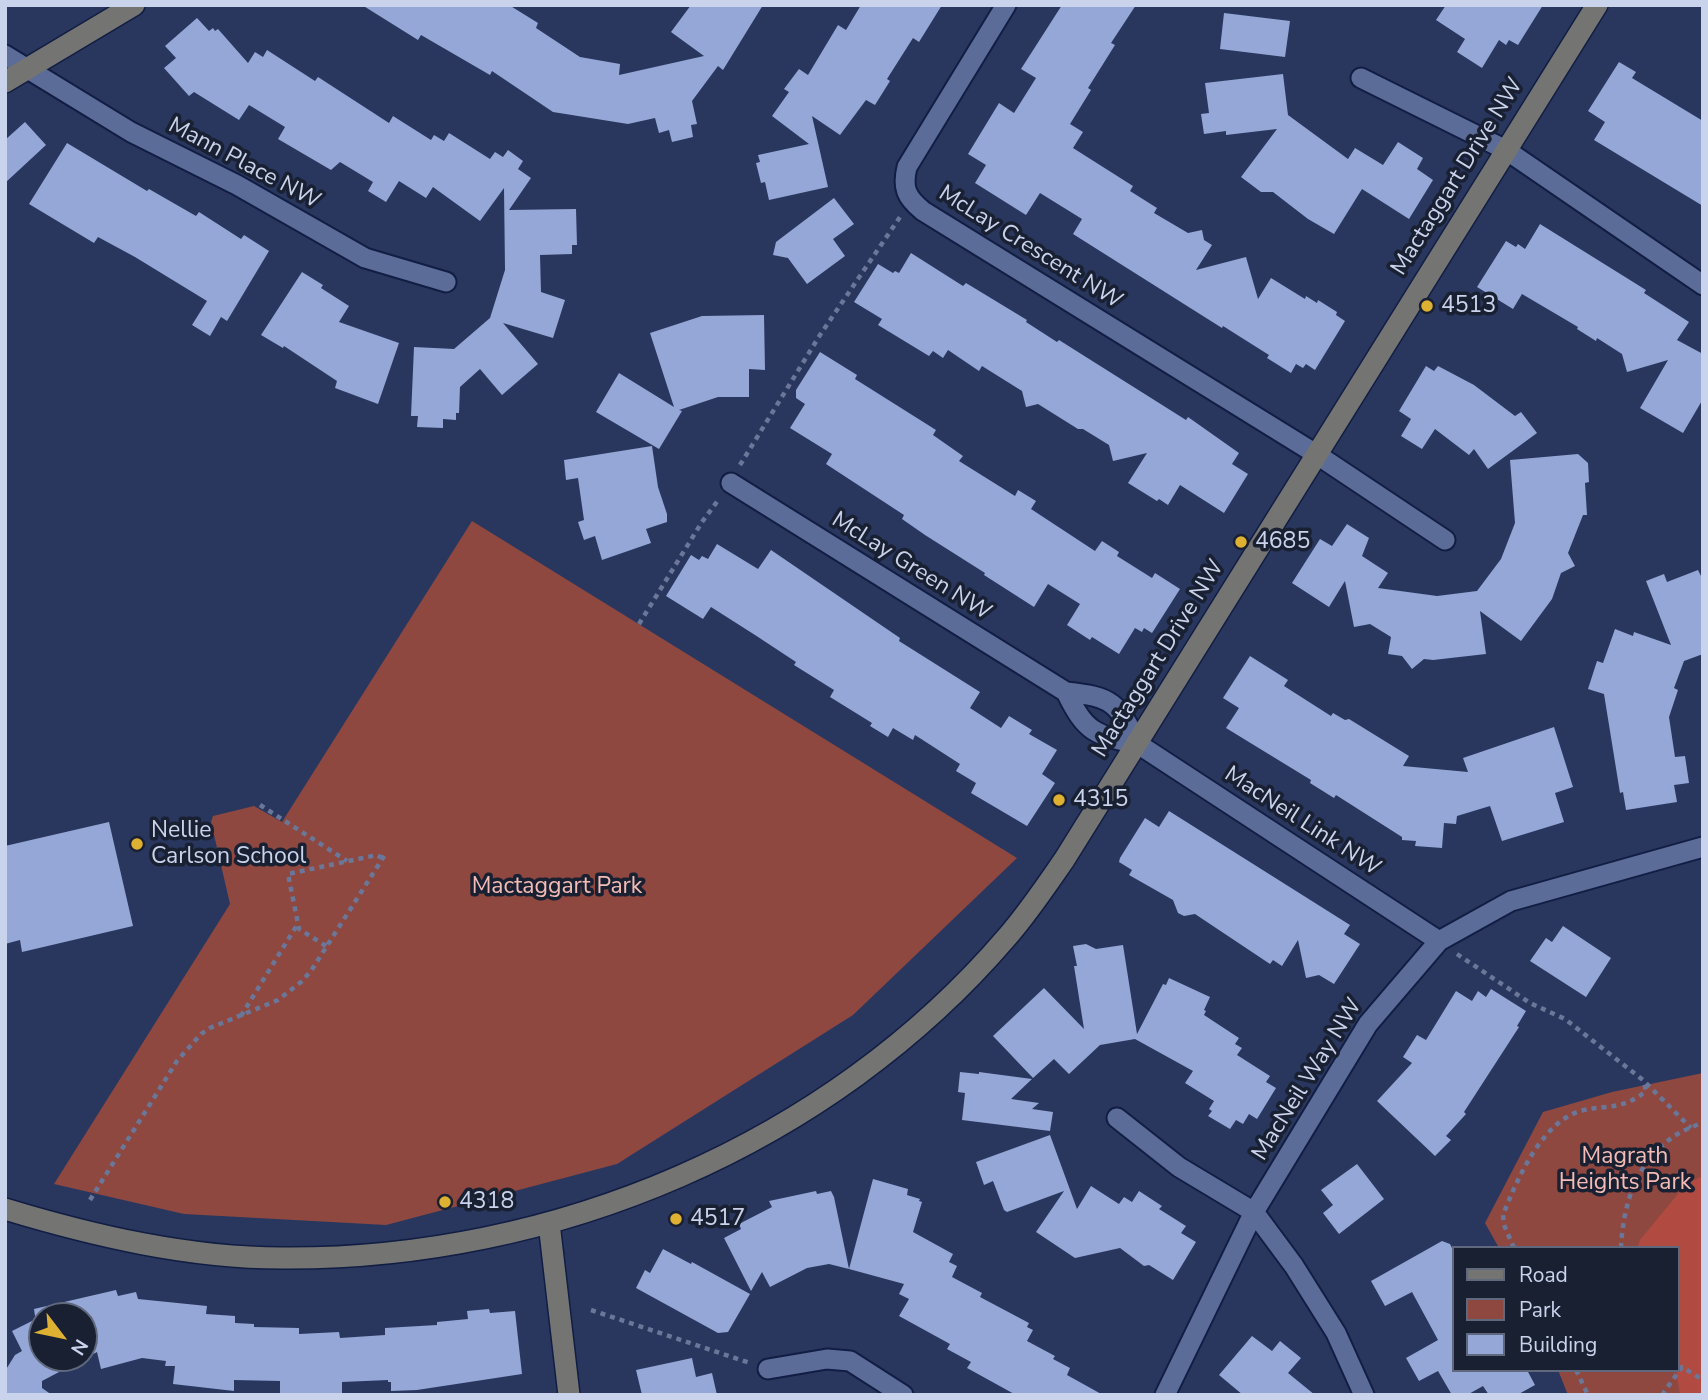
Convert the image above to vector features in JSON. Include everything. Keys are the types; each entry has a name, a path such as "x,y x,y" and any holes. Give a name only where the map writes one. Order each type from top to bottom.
{"street":[{"path":"5,82 134,5"},
{"name":"McLay Crescent NW","path":"1006,5 907,167 903,183 904,191 911,201 923,211 1316,454 1445,540"},
{"name":"Mactaggart Drive NW","path":"5,1209 151,1245 236,1256 351,1257 417,1250 499,1236 612,1202 692,1172 761,1136 808,1107 891,1047 933,1012 1007,936 1064,860 1597,5"},
{"name":"Mann Place NW","path":"5,55 131,132 237,185 365,258 446,282"},
{"path":"1361,78 1506,150 1703,285"},
{"name":"McLay Green NW","path":"731,484 1066,692 1104,698 1121,710 1138,744"},
{"name":"McLay Green NW","path":"1066,692 1083,722 1102,737 1138,744"},
{"name":"MacNeil Link NW","path":"1138,744 1439,941"},
{"name":"MacNeil Way NW","path":"1166,1395 1254,1212 1368,1024 1439,941 1511,901 1703,847"},
{"path":"1117,1118 1179,1167 1254,1212 1294,1266 1336,1333 1364,1395"},
{"path":"548,1223 569,1395"},
{"path":"768,1369 827,1359 850,1361 903,1395"}],"path":[{"path":"639,624 702,522 731,484 747,451 820,335 911,201"},
{"path":"260,805 348,861"},
{"path":"90,1200 184,1051 210,1028 278,1000 291,991 311,971 384,855 288,874 299,929 326,946"},
{"path":"240,1016 298,925"},
{"path":"1439,941 1520,996 1565,1019 1643,1080 1691,1128"},
{"path":"1513,1246 1504,1225 1503,1215 1532,1153 1562,1118 1581,1111 1632,1102 1646,1091 1643,1080"},
{"path":"1621,1246 1626,1202 1638,1175 1672,1137 1703,1122"},
{"path":"591,1310 768,1369"},
{"path":"1680,1365 1703,1380"},
{"path":"1577,1372 1588,1395"},
{"path":"1662,1395 1676,1372"}],"green space":[{"name":"Mactaggart Park","path":"472,521 1017,858 853,1015 617,1164 386,1225 184,1214 54,1184 230,904 211,822 213,816 254,806 282,822"},
{"name":"Magrath Heights Park","path":"1703,1073 1703,1395 1568,1395 1559,1372 1680,1372 1680,1246 1498,1246 1485,1223 1543,1112 1612,1092"}],"shaded area":[{"path":"1703,1176 1703,1395 1680,1395 1676,1372 1680,1372 1680,1246 1638,1246 1686,1184"}],"building":[{"path":"362,5 509,5 538,23 536,28 580,57 620,64 619,75 704,56 671,32 691,5 763,5 723,70 718,66 692,101 697,124 691,125 693,137 672,142 669,130 659,133 655,118 628,124 553,112 492,71 490,75 421,35 418,40"},
{"path":"861,5 942,5 919,42 913,38 887,79 890,81 875,105 866,100 840,135 812,116 828,187 769,200 765,182 761,183 756,163 760,162 758,155 809,144 772,116 789,92 784,89 799,69 808,75 838,25 846,30"},
{"path":"1062,5 1136,5 1111,43 1115,45 1088,88 1091,90 1070,124 1083,132 1073,148 1133,186 1130,191 1157,208 1154,213 1188,233 1202,230 1204,240 1212,245 1196,270 1246,257 1258,299 1271,278 1305,299 1306,296 1317,303 1318,300 1337,312 1336,315 1345,321 1315,370 1306,364 1303,368 1296,364 1291,373 1267,358 1269,355 1073,234 1082,219 1040,193 1026,215 975,183 986,165 968,154 999,103 1014,113 1036,78 1021,69"},
{"path":"1446,5 1543,5 1518,45 1509,40 1506,45 1499,40 1482,68 1457,52 1465,39 1436,20"},
{"path":"1224,13 1290,21 1285,57 1220,49"},
{"path":"197,18 209,31 218,29 248,63 255,52 263,57 267,50 315,81 318,77 389,123 393,116 431,140 434,135 444,141 449,133 490,159 495,152 503,157 508,150 523,161 518,169 531,178 509,210 576,209 577,245 572,245 572,254 540,255 541,292 565,300 553,338 503,323 538,364 502,395 480,369 460,387 459,413 456,413 456,420 443,419 443,428 417,427 418,416 411,416 414,347 454,349 490,318 505,270 504,188 480,221 433,187 426,198 399,181 386,202 368,191 373,182 340,162 331,170 278,139 285,127 249,105 239,120 194,92 189,96 164,68 176,58 165,46"},
{"path":"1619,62 1636,72 1632,78 1703,121 1703,206 1594,140 1605,122 1588,111"},
{"path":"1283,74 1288,115 1348,159 1355,148 1383,165 1398,142 1423,158 1417,169 1433,180 1409,219 1362,189 1334,234 1308,219 1273,192 1261,192 1241,177 1277,129 1226,135 1226,131 1204,134 1201,114 1209,113 1205,83"},
{"path":"25,122 46,145 5,183 5,140"},
{"path":"67,143 147,191 149,189 196,216 199,212 241,239 244,235 269,251 227,321 221,317 210,336 192,325 207,301 135,257 98,237 94,243 29,204"},
{"path":"834,198 854,224 833,239 845,256 807,284 788,258 773,255 776,242"},
{"path":"1540,224 1646,290 1644,293 1689,322 1677,340 1703,354 1703,399 1683,433 1640,408 1668,360 1627,372 1622,354 1597,338 1596,341 1577,329 1578,327 1522,294 1513,309 1477,287 1506,241 1525,249"},
{"path":"911,253 963,286 966,283 1027,320 1026,322 1057,342 1059,340 1186,420 1188,417 1239,453 1232,464 1248,474 1224,513 1180,485 1168,505 1159,499 1157,501 1128,483 1147,453 1113,461 1109,445 1038,404 1026,407 1022,391 982,366 979,371 948,350 943,358 933,351 929,356 878,325 882,319 854,302 878,264 893,273 899,273"},
{"path":"302,272 349,306 339,322 399,343 378,404 335,388 337,381 284,346 283,348 261,335"},
{"path":"764,315 765,370 749,369 749,397 718,397 679,410 682,411 659,449 596,412 619,373 674,407 650,333 702,316"},
{"path":"820,352 857,375 855,379 936,430 933,435 963,456 959,461 1015,496 1018,490 1036,501 1031,509 1095,551 1102,541 1119,552 1117,556 1152,578 1155,573 1180,589 1152,633 1144,628 1142,632 1135,628 1119,654 1092,637 1090,640 1067,625 1080,604 1048,584 1034,607 925,535 902,519 904,515 826,464 832,454 790,428 805,404 796,398 796,390"},
{"path":"1426,366 1434,371 1438,366 1474,385 1515,416 1521,412 1537,433 1488,469 1474,449 1469,455 1435,429 1422,449 1401,436 1411,419 1399,411"},
{"path":"652,446 667,522 646,529 651,543 602,560 595,536 584,540 578,522 584,520 578,478 566,480 564,460"},
{"path":"1578,454 1588,463 1589,482 1585,483 1587,515 1583,515 1568,553 1575,566 1561,573 1552,599 1521,641 1480,611 1486,654 1424,659 1412,669 1402,656 1388,654 1391,637 1370,624 1354,627 1345,581 1329,607 1292,583 1320,539 1332,546 1347,524 1369,538 1362,556 1388,573 1378,588 1437,596 1477,591 1501,559 1515,523 1510,460"},
{"path":"717,544 758,569 771,550 900,638 899,641 980,692 970,708 1001,728 1009,716 1032,730 1029,734 1057,750 1042,774 1055,783 1027,826 971,793 976,783 956,771 960,764 915,735 913,740 893,728 888,737 870,726 872,723 830,697 834,690 794,665 796,662 711,607 703,619 666,596 691,555 699,560 702,556 708,559"},
{"path":"1698,570 1703,580 1703,654 1684,661 1674,688 1678,690 1669,717 1675,757 1685,756 1689,783 1674,785 1677,802 1626,810 1623,792 1620,793 1604,694 1588,689 1597,661 1603,663 1615,629 1633,636 1634,632 1671,645 1646,581 1664,574 1667,582"},
{"path":"1250,656 1288,680 1284,686 1331,716 1333,713 1345,720 1349,719 1409,756 1403,766 1468,772 1463,758 1554,727 1573,787 1555,793 1564,822 1502,841 1490,806 1457,816 1456,824 1444,823 1442,848 1415,846 1416,841 1402,840 1402,837 1336,795 1334,798 1310,783 1311,780 1226,728 1239,708 1223,698"},
{"path":"1169,811 1350,925 1344,934 1360,944 1334,984 1319,975 1306,978 1298,940 1282,966 1273,960 1270,964 1195,914 1184,916 1178,913 1173,900 1129,875 1132,870 1119,862 1120,858 1145,818 1159,827"},
{"path":"109,822 133,926 22,952 20,940 5,944 5,846"},
{"path":"1563,926 1611,958 1586,997 1530,961 1546,938 1552,942"},
{"path":"1086,944 1096,949 1123,945 1137,1034 1163,984 1166,985 1169,978 1210,997 1204,1015 1239,1038 1235,1044 1242,1048 1237,1055 1270,1076 1266,1082 1276,1088 1257,1119 1249,1114 1243,1124 1236,1120 1230,1129 1208,1116 1214,1101 1185,1083 1193,1071 1135,1039 1100,1045 1069,1074 1054,1059 1033,1078 993,1036 1044,988 1084,1029 1073,946"},
{"path":"1491,989 1526,1011 1517,1026 1519,1027 1464,1112 1466,1114 1446,1136 1451,1140 1435,1156 1377,1101 1412,1063 1403,1057 1417,1035 1426,1040 1456,991 1472,1001 1478,991 1486,997"},
{"path":"960,1072 1032,1079 1011,1099 1039,1103 1032,1109 1053,1112 1050,1131 962,1120 965,1093 958,1092"},
{"path":"1050,1135 1077,1209 1091,1186 1119,1204 1124,1197 1132,1202 1139,1191 1162,1206 1159,1209 1186,1226 1181,1233 1196,1242 1173,1280 1149,1265 1144,1266 1120,1248 1075,1258 1036,1232 1064,1191 1007,1212 1004,1210 993,1181 984,1185 976,1162"},
{"path":"1357,1164 1384,1199 1339,1234 1323,1213 1333,1205 1321,1190"},
{"path":"873,1179 908,1189 907,1195 920,1199 922,1202 913,1232 953,1254 949,1262 957,1266 952,1277 982,1293 980,1297 1029,1323 1027,1327 1033,1330 1027,1341 1055,1356 1053,1359 1070,1368 1067,1375 1103,1395 1016,1395 967,1368 971,1362 947,1349 950,1344 899,1316 909,1299 899,1294 904,1284 849,1269"},
{"path":"816,1191 817,1194 831,1191 834,1197 849,1269 829,1264 807,1268 770,1287 762,1272 751,1291 724,1238 741,1229 739,1224 772,1207 769,1201"},
{"path":"1442,1241 1450,1244 1452,1372 1528,1372 1535,1385 1517,1395 1489,1395 1483,1386 1467,1395 1452,1395 1438,1371 1419,1381 1406,1358 1438,1340 1412,1292 1385,1306 1371,1281"},
{"path":"663,1249 750,1294 728,1332 718,1333 636,1288 645,1270 650,1273"},
{"path":"116,1290 118,1296 136,1292 138,1299 207,1306 206,1314 235,1316 235,1323 254,1324 254,1327 299,1328 299,1334 339,1332 340,1338 385,1335 385,1328 437,1325 437,1322 468,1319 467,1311 515,1311 522,1374 417,1390 391,1391 391,1382 388,1380 342,1382 342,1395 280,1395 280,1381 234,1380 234,1391 173,1384 175,1366 165,1366 166,1361 142,1358 101,1369 98,1356 98,1302 64,1302"},
{"path":"28,1323 28,1372 59,1372 42,1381 42,1388 52,1395 5,1395 5,1371 15,1355 22,1351 12,1331"},
{"path":"1252,1336 1272,1351 1280,1341 1301,1358 1288,1373 1315,1395 1243,1395 1219,1375"},
{"path":"692,1358 696,1377 712,1373 717,1395 642,1395 636,1370"}],"place":[{"name":"4513","path":"1427,306"},
{"name":"4685","path":"1241,542"},
{"name":"4315","path":"1059,800"},
{"name":"Nellie Carlson School","path":"137,844"},
{"name":"4318","path":"445,1202"},
{"name":"4517","path":"676,1219"}]}
